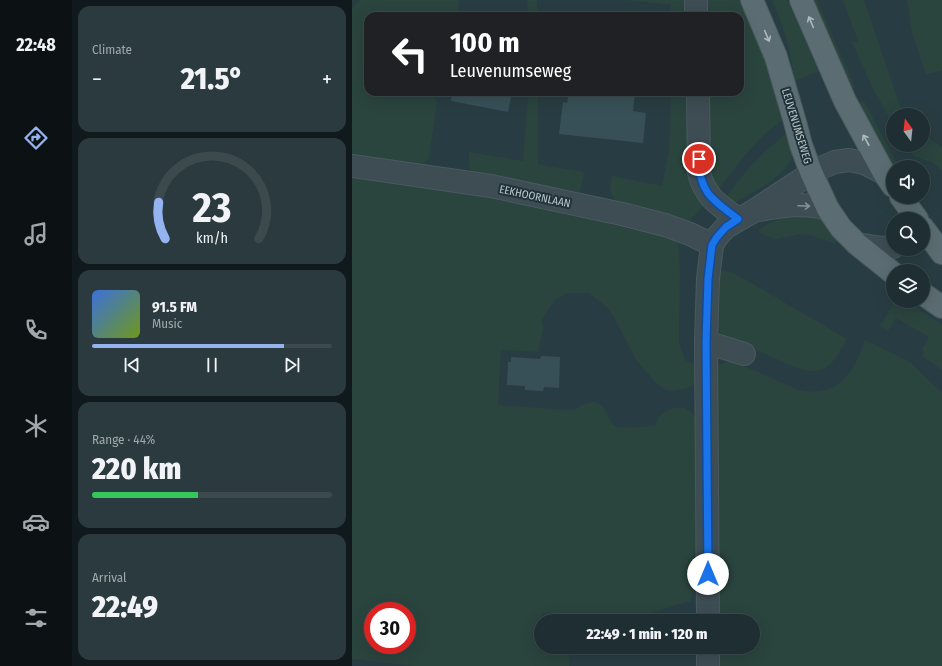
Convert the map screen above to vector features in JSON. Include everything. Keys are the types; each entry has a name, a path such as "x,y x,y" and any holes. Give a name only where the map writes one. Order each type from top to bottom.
{"main road":[{"name":"LEUVENUMSEWEG","path":"752,0 776,57 796,122 801,145 811,172 828,209 841,228 857,244 886,267"},
{"path":"801,0 845,102 886,175"},
{"path":"930,239 942,253"},
{"path":"930,299 942,308"}],"street":[{"path":"698,96 699,173 706,191 714,201 745,215 791,205 820,206 828,209"},
{"path":"708,614 706,342 708,279 712,245 726,227 811,172 835,162 849,160 864,163 886,178"},
{"name":"EEKHOORNLAAN","path":"352,166 490,186 622,214 665,225 690,234 712,245"},
{"path":"857,244 886,248"},
{"path":"706,342 744,354"},
{"path":"708,654 708,666"}],"green space":[{"path":"360,0 459,0 458,12 364,12 364,62 362,75 364,75 364,96 433,96 437,101 429,159 421,165 352,156 352,9"},
{"path":"527,0 537,0 537,12 528,12"},
{"path":"627,0 691,0 691,12 671,12 671,5"},
{"path":"703,0 746,0 786,118 757,142 718,190 711,188 704,96 744,96 744,12 703,12"},
{"path":"772,0 787,0 799,20 820,71 794,81 787,39"},
{"path":"809,0 817,0 855,87 849,90"},
{"path":"843,0 864,0 901,108 886,108 886,112 873,89 852,42 858,41"},
{"path":"907,0 942,0 942,71 926,74 912,33"},
{"path":"528,96 538,96 538,164 583,172 584,175 580,191 578,192 475,174 472,172 469,164 469,152 523,161"},
{"path":"671,96 693,96 707,201 689,222 618,202 611,194 610,190 612,176 662,186 669,149"},
{"path":"864,101 886,142 886,152 891,152 895,160 889,160 856,104"},
{"path":"787,133 793,150 787,167 770,182 734,203 725,198 763,153"},
{"path":"930,139 942,147 942,170 930,162 930,160 925,160 914,156 910,152 930,152"},
{"path":"352,174 496,196 641,229 678,241 680,269 679,342 685,360 697,366 698,381 688,388 674,391 666,390 657,384 636,360 609,309 589,293 567,293 555,300 541,321 543,327 538,352 501,350 498,405 574,410 587,403 596,402 603,407 612,424 622,427 655,426 661,415 675,408 685,408 693,414 697,419 700,577 690,601 646,614 534,614 534,654 569,655 569,666 415,666 352,659"},
{"path":"801,213 823,218 846,239 833,243 802,234 774,239 760,233 759,231 772,222"},
{"path":"717,269 734,273 847,339 837,356 827,367 821,370 804,370 793,367 717,331"},
{"path":"891,308 916,308 942,325 942,370 922,356 924,352 922,350 929,337 896,318 888,331 880,326"},
{"path":"865,340 910,362 942,393 942,666 716,666 716,654 760,654 760,614 716,614 718,365 730,360 799,390 813,392 825,390 835,386 843,380 850,372"}],"building":[{"path":"452,96 511,96 508,112 451,101"},
{"path":"568,96 635,96 633,111 646,113 643,143 559,134 563,102 567,103"},
{"path":"541,356 560,357 559,388 544,387 543,391 525,390 525,386 507,385 508,362 511,362 511,357 540,359"}],"route":[{"path":"699,159 699,173 706,191 714,201 738,219 726,227 712,245 708,279 706,342 708,574"}]}
